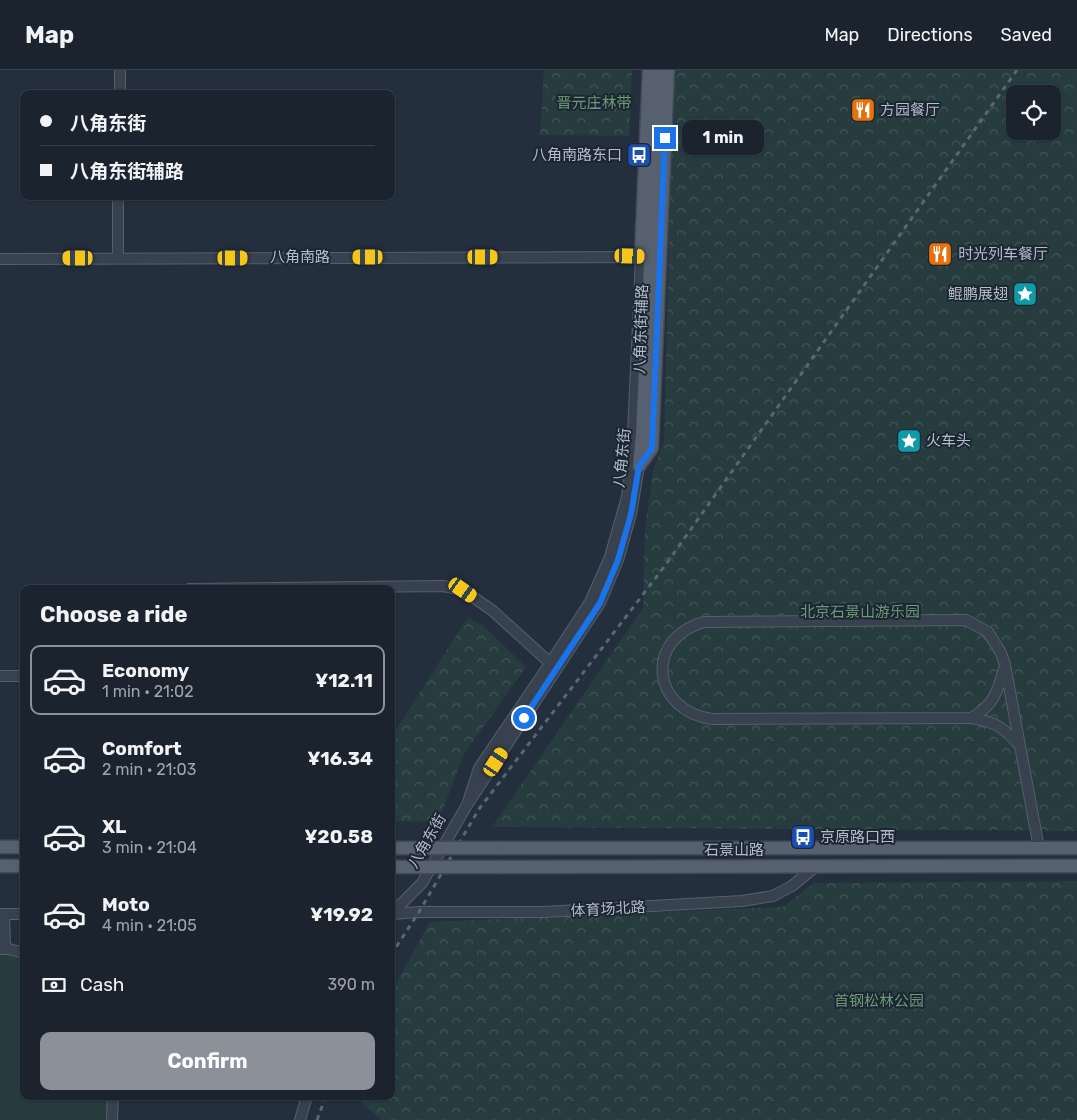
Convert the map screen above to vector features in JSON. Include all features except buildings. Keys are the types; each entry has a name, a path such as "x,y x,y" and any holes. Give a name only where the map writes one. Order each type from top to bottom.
{"main road":[{"name":"八角东街","path":"649,70 651,257"},
{"name":"八角东街","path":"639,466 659,70"},
{"path":"651,257 668,70"},
{"path":"0,847 20,847"},
{"name":"石景山路","path":"395,848 1077,848"},
{"path":"0,866 20,866"},
{"name":"石景山路","path":"395,867 1077,866"}],"street":[{"path":"120,70 120,90"},
{"path":"118,200 118,258"},
{"name":"八角南路","path":"0,259 651,257"},
{"name":"八角东街","path":"467,805 479,768 590,602 610,557 627,497 651,257"},
{"name":"八角东街","path":"395,910 422,882 467,805 600,603 618,560 631,514 639,466"},
{"path":"395,587 443,586 463,590 493,610 550,663"},
{"path":"1020,746 1009,734 992,722 971,718 712,719 698,717 687,712 677,704 666,688 662,674 664,657 670,643 681,632 693,625 704,622 966,620 988,632 1001,653 1005,665 1039,848"},
{"path":"971,718 983,711 993,700 1000,686 1005,665"},
{"path":"0,676 20,676"},
{"name":"体育场北路","path":"395,914 544,912 742,901 773,896 792,886 815,867"},
{"path":"20,914 2,914 2,949 20,951"},
{"path":"112,1120 113,1100"},
{"path":"300,1120 305,1100"}],"green space":[{"name":"晋元庄林带","path":"544,70 632,70 629,136 540,135"},
{"name":"北京石景山游乐园","path":"673,70 1077,70 1077,831 492,827 643,608 645,530 653,471 664,441"},
{"path":"468,617 486,628 526,667 464,754 438,822 395,821 395,732"},
{"name":"首钢松林公园","path":"1077,881 1077,1120 381,1120 358,1100 395,1100 395,985 430,922 783,907 814,883"},
{"path":"0,953 20,958 20,1100 109,1100 109,1120 0,1120"}],"railway":[{"path":"395,949 419,912 479,809 664,567 1017,70"},
{"path":"317,1120 324,1100"}],"place":[{"name":"方园餐厅","path":"863,110"},
{"name":"八角南路东口","path":"639,155"},
{"name":"时光列车餐厅","path":"940,254"},
{"name":"鲲鹏展翅","path":"1025,294"},
{"name":"火车头","path":"909,441"},
{"name":"京原路口西","path":"803,837"}],"route":[{"path":"524,718 600,603 618,560 631,514 639,466 652,448 665,138"}]}
